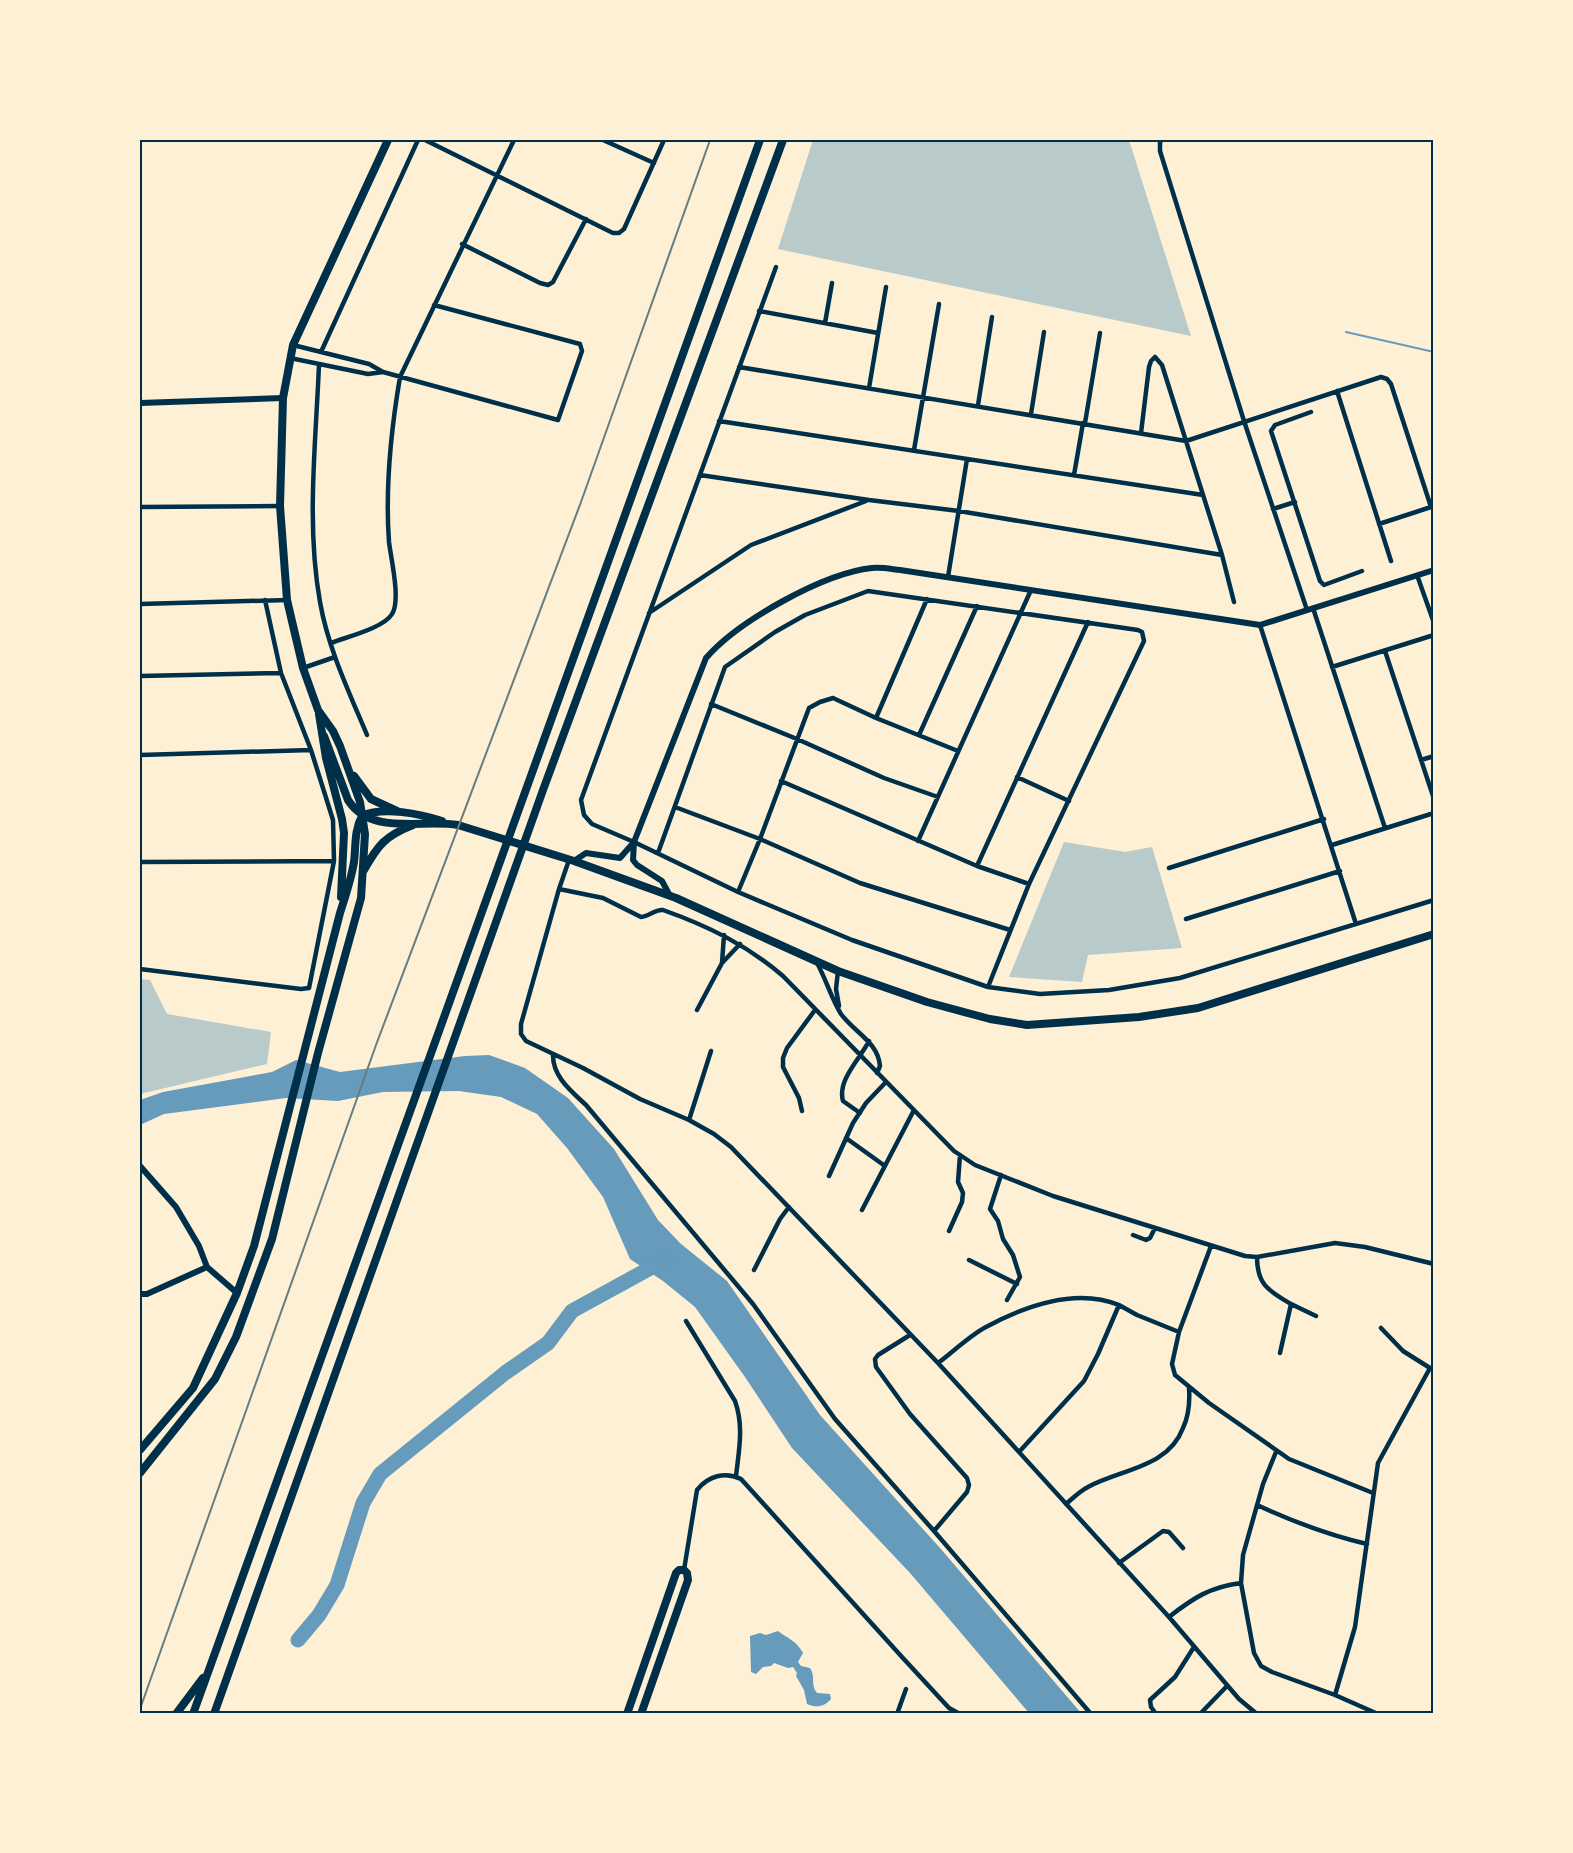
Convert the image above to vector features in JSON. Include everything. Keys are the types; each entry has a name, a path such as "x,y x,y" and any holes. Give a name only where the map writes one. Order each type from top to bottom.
{"highway":[{"path":"193,1713 760,140"},
{"path":"214,1713 543,790 783,140"},
{"path":"176,1713 209,1669"}],"main road":[{"path":"385,141 293,345 290,358 283,398 280,506 287,600 303,668 318,710 324,736 348,800 354,810 375,821 414,825 446,823"},
{"path":"140,1473 215,1380 225,1361 272,1239 318,1053 361,898 365,834 360,802 333,731 318,710"},
{"path":"324,736 326,758 344,833 340,913"},
{"path":"347,765 363,790 372,799 401,812"},
{"path":"140,1450 193,1388 237,1293 254,1246 352,870 357,825 362,816 369,813 401,812 426,815 572,861 670,896 838,972 927,1002 990,1019 1027,1025 1139,1017 1198,1008 1434,934"},
{"path":"363,873 376,847 385,839 414,825"},
{"path":"627,1713 676,1573 684,1570 688,1580 641,1713"}],"street":[{"path":"321,352 418,140"},
{"path":"425,140 613,233 619,233 624,229 664,140"},
{"path":"331,643 385,622 392,615 396,604 389,539 389,485 394,417 400,377 514,140"},
{"path":"603,140 654,163"},
{"path":"1161,141 1160,151 1244,422 1273,509 1332,667 1385,828"},
{"path":"462,244 548,285 553,282 586,219"},
{"path":"776,267 582,800 584,815 592,825 658,853 738,892 852,940 988,987 1040,994 1084,993 1180,978 1434,900"},
{"path":"825,324 832,283"},
{"path":"869,388 886,287"},
{"path":"914,450 939,304"},
{"path":"293,345 369,364 383,372 558,420 582,351 580,344 434,305"},
{"path":"759,311 878,333"},
{"path":"978,405 992,317"},
{"path":"1032,414 1044,332"},
{"path":"1074,475 1100,333"},
{"path":"1141,433 1149,367 1155,357 1162,365 1222,555 1234,602"},
{"path":"290,358 368,374 383,372"},
{"path":"319,364 313,526 320,602 335,657 367,735"},
{"path":"739,367 1186,441 1381,377 1387,379 1391,384 1432,506 1379,524"},
{"path":"1337,391 1391,561"},
{"path":"140,403 283,398"},
{"path":"1311,412 1275,425 1271,431 1322,584 1362,571"},
{"path":"719,421 1203,495"},
{"path":"948,577 967,459"},
{"path":"700,475 959,511 1222,555"},
{"path":"649,613 735,553 869,500"},
{"path":"1273,509 1295,502"},
{"path":"140,507 280,506"},
{"path":"670,896 662,881 633,860 634,842 706,658 716,646 789,598 850,573 872,568 886,568 1260,625 1434,570"},
{"path":"1418,575 1434,623"},
{"path":"918,841 1031,590"},
{"path":"658,853 724,667 775,632 805,615 868,591 1138,630 1142,632 1144,640 1029,884 988,987"},
{"path":"876,718 927,599"},
{"path":"140,969 301,989 309,988 333,861 333,831 330,810 311,750 281,673 265,600"},
{"path":"140,604 287,600"},
{"path":"919,735 977,606"},
{"path":"977,866 1088,622"},
{"path":"1260,625 1356,924"},
{"path":"1332,667 1434,635"},
{"path":"1385,651 1434,799"},
{"path":"303,668 335,657"},
{"path":"140,676 281,673"},
{"path":"738,892 809,708 833,698 958,751"},
{"path":"711,704 884,778 938,797"},
{"path":"140,755 311,750"},
{"path":"1421,760 1434,756"},
{"path":"1017,777 1069,801"},
{"path":"781,781 977,866 1029,884"},
{"path":"675,807 760,839 860,883 1010,930"},
{"path":"1332,845 1434,813"},
{"path":"1169,868 1324,819"},
{"path":"634,842 620,858 586,853 572,861 559,889 521,1024 521,1034 526,1041 584,1068 640,1099 689,1120 731,1147 938,1363 1169,1617 1227,1686 1245,1705 1256,1712"},
{"path":"140,862 333,861"},
{"path":"1186,919 1340,871"},
{"path":"559,889 603,898 641,916 651,915 659,909 663,910 740,944 783,976 914,1110 960,1155 975,1165 1053,1196 1245,1256 1257,1257 1335,1243 1365,1247 1434,1264"},
{"path":"722,963 724,935"},
{"path":"697,1010 722,963 740,944"},
{"path":"817,963 842,1014 869,1041 880,1059 877,1072"},
{"path":"838,972 836,989 842,1014"},
{"path":"802,1111 799,1098 783,1067 783,1058 787,1048 815,1010"},
{"path":"860,1113 841,1097 848,1074 869,1041"},
{"path":"689,1120 711,1051"},
{"path":"553,1054 552,1061 562,1082 586,1105 753,1305 835,1419 1090,1713"},
{"path":"829,1176 860,1113 886,1082"},
{"path":"861,1210 914,1110"},
{"path":"846,1138 885,1166"},
{"path":"949,1230 962,1202 963,1193 958,1182 960,1155"},
{"path":"140,1166 176,1207 199,1246 207,1267 237,1293"},
{"path":"1001,1175 990,1209 998,1221 1003,1239 1018,1268 1020,1277 1008,1300"},
{"path":"753,1270 780,1219 789,1207"},
{"path":"1133,1235 1146,1240 1150,1238 1155,1228"},
{"path":"1211,1246 1179,1332 1172,1364 1175,1375 1189,1388 1276,1452 1372,1493"},
{"path":"1257,1257 1260,1280 1267,1288 1291,1304 1316,1316"},
{"path":"969,1260 1017,1284"},
{"path":"140,1294 147,1294 207,1267"},
{"path":"938,1363 984,1328 1033,1305 1061,1300 1089,1299 1119,1305 1179,1332"},
{"path":"1280,1353 1291,1304"},
{"path":"1019,1452 1084,1381 1119,1305"},
{"path":"686,1321 735,1401 739,1412 741,1428 736,1476"},
{"path":"1335,1695 1355,1627 1372,1493 1381,1455 1432,1368 1403,1351 1381,1328"},
{"path":"910,1335 878,1354 875,1359 876,1367 910,1414 967,1478 969,1485 967,1492 934,1531"},
{"path":"1066,1504 1088,1487 1146,1464 1167,1453 1179,1439 1186,1420 1190,1401 1189,1388"},
{"path":"1276,1452 1257,1505 1243,1556 1239,1584 1254,1653 1261,1666 1300,1684 1335,1695 1378,1713"},
{"path":"684,1570 697,1490 712,1477 736,1476 758,1497 949,1708 960,1713"},
{"path":"1257,1505 1332,1536 1367,1544"},
{"path":"1119,1563 1163,1531 1169,1532 1184,1548"},
{"path":"1169,1617 1203,1593 1227,1585 1239,1584"},
{"path":"1156,1713 1151,1707 1150,1700 1175,1677 1194,1647"},
{"path":"1200,1713 1227,1686"},
{"path":"897,1713 906,1689"}],"shaded area":[{"path":"813,140 1129,140 1191,336 778,249"},
{"path":"1064,842 1125,852 1152,847 1182,948 1088,955 1082,982 1009,977"},
{"path":"140,979 150,980 167,1014 271,1032 267,1064 140,1094"}],"water":[{"path":"489,1055 525,1068 568,1098 614,1149 658,1220 681,1244 727,1281 820,1415 940,1548 1081,1713 1029,1713 910,1573 792,1448 695,1307 663,1281 630,1259 603,1197 567,1148 537,1114 501,1097 459,1091 383,1092 338,1101 286,1098 164,1114 140,1125 140,1100 163,1092 272,1072 296,1060 340,1072"},
{"path":"778,1631 801,1649 803,1653 798,1662 801,1666 810,1668 817,1693 830,1694 831,1699 826,1704 817,1706 807,1704 804,1690 793,1667 788,1668 774,1663 763,1667 756,1674 751,1672 750,1636 760,1633 766,1635"}],"waterway":[{"path":"1346,332 1434,352"},
{"path":"298,1640 319,1615 337,1585 363,1503 380,1474 505,1373 548,1343 572,1311 665,1260"}],"railway":[{"path":"140,1709 376,1045 581,502 710,140"}]}
